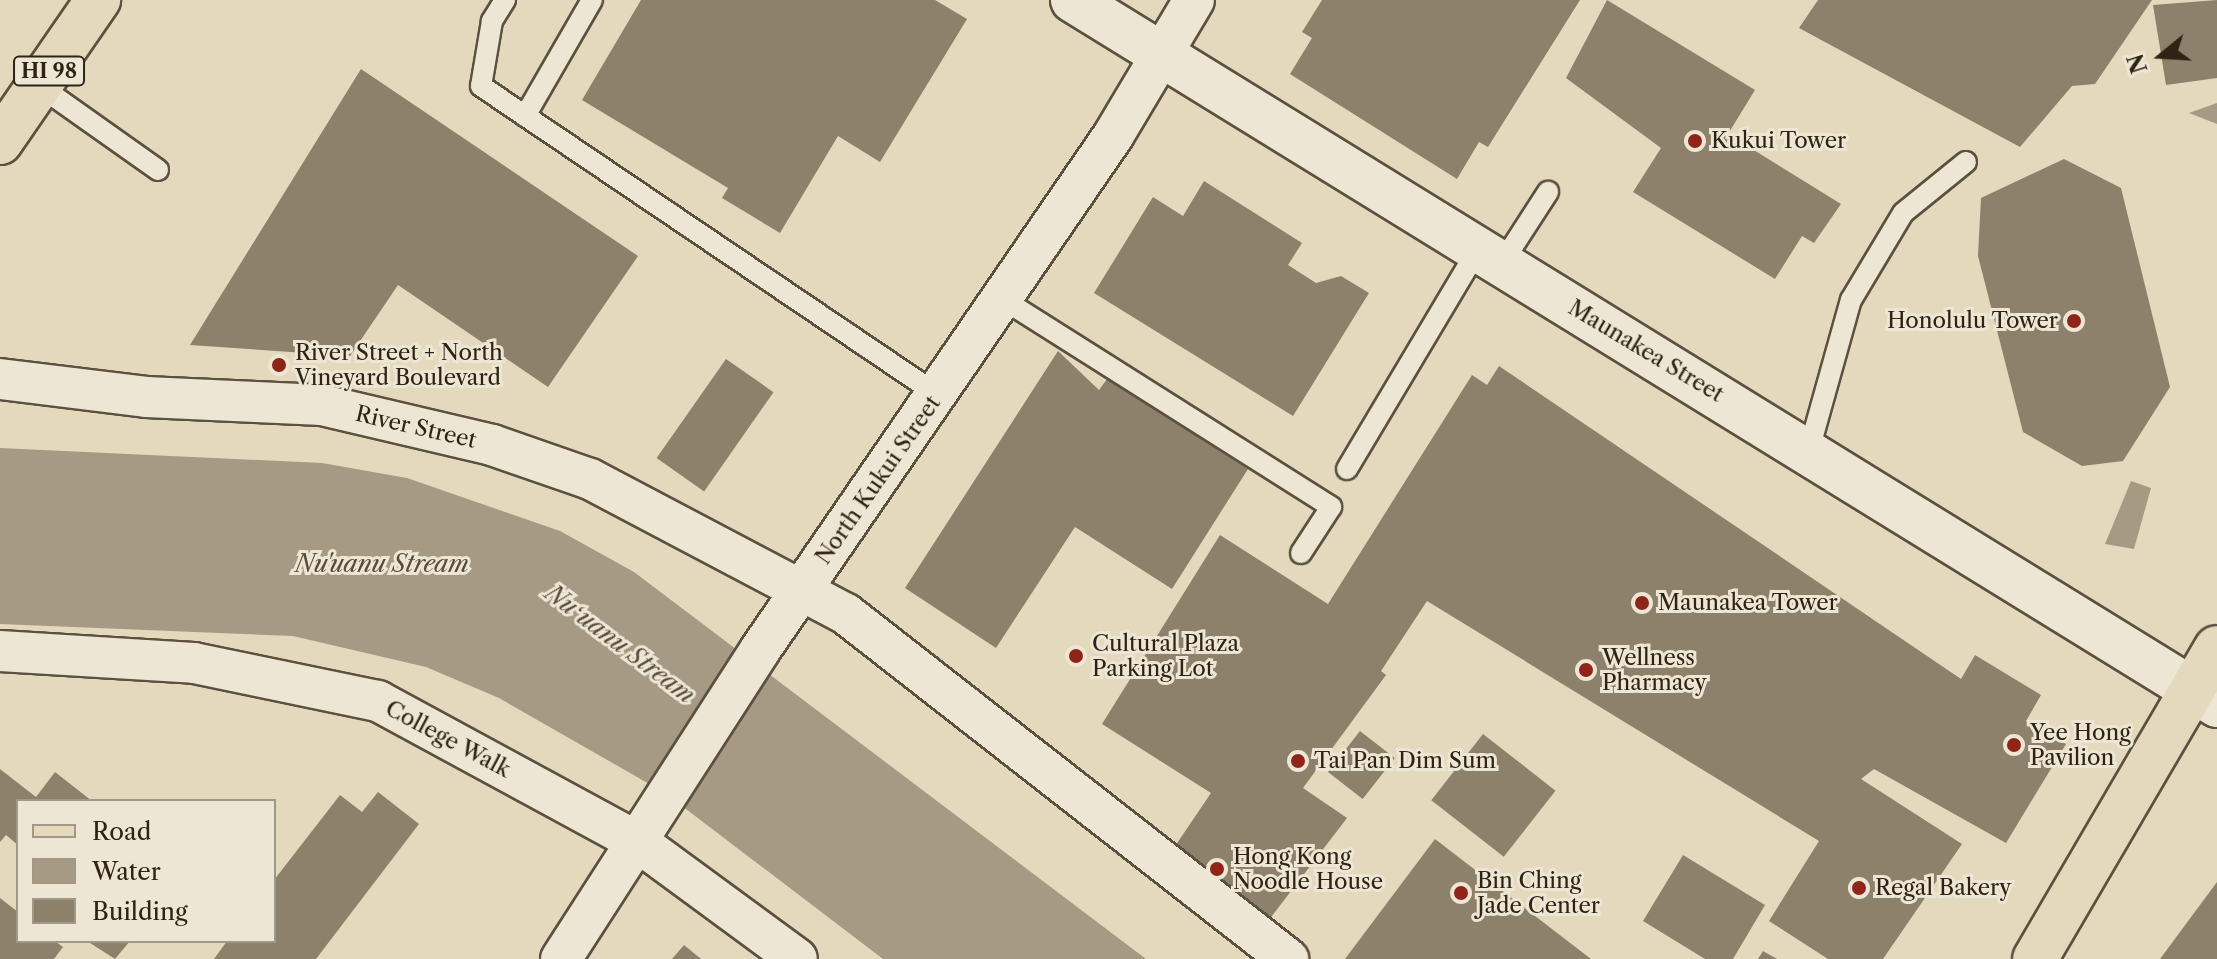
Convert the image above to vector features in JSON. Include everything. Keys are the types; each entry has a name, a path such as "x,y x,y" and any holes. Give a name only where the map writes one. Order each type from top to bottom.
{"main road":[{"name":"HI 98","path":"0,142 98,0"},
{"path":"2035,959 2205,695 2217,648"}],"street":[{"name":"Maunakea Street","path":"1073,0 2205,695"},
{"name":"North Kukui Street","path":"561,959 638,842 665,793 801,589 1004,300 1164,55 1194,0"},
{"name":"River Street","path":"0,379 146,397 322,405 492,445 590,479 846,614 1288,959"},
{"name":"College Walk","path":"0,651 194,663 378,701 638,842 797,959"}],"lane":[{"path":"505,0 492,21 481,86 938,395"},
{"path":"525,116 592,0"},
{"path":"38,85 158,170"},
{"path":"1809,450 1851,300 1903,213 1966,162"},
{"path":"1347,469 1490,256 1548,192"},
{"path":"1004,300 1331,507 1301,553"}],"water":[{"path":"2217,103 2217,124 2189,113"},
{"name":"Nu'uanu Stream","path":"0,448 322,463 407,478 560,531 634,572 1146,959 883,959 665,793 499,698 426,667 293,636 0,624"},
{"path":"2131,481 2151,488 2134,549 2105,544"}],"building":[{"path":"641,0 935,0 967,19 880,162 838,136 780,233 722,198 728,188 582,100"},
{"path":"1322,0 1580,0 1488,147 1479,142 1457,179 1290,74 1312,38 1302,32"},
{"name":"Kukui Tower","path":"1607,0 1755,90 1728,134 1841,204 1814,243 1802,236 1775,279 1633,192 1661,148 1566,78"},
{"path":"1818,0 2152,0 2095,84 2072,86 2020,147 1799,28"},
{"path":"2217,0 2217,78 2166,85 2153,5"},
{"path":"361,69 638,256 548,387 398,285 350,356 190,345"},
{"name":"Honolulu Tower","path":"2064,159 2121,188 2170,387 2123,461 2082,466 2023,432 1978,256 1981,198"},
{"path":"1204,181 1302,243 1288,265 1316,283 1341,276 1369,293 1293,416 1094,293 1153,197 1183,216"},
{"path":"1058,351 1099,390 1107,379 1248,469 1172,589 1075,527 996,648 905,588"},
{"path":"726,359 774,392 704,491 657,458"},
{"path":"1499,366 1961,679 1975,655 2041,695 2026,721 2066,744 2006,843 1874,769 1861,779 1962,844 1883,959 1828,959 1769,921 1819,841 1427,601 1381,671 1386,675 1303,788 1347,818 1262,929 1167,858 1211,793 1102,724 1220,535 1328,604 1472,375 1487,385"},
{"path":"1360,731 1395,758 1363,799 1328,772"},
{"path":"1483,734 1555,791 1504,857 1431,800"},
{"path":"0,769 36,797 55,772 89,799 16,799 16,843 6,835 0,842"},
{"path":"378,792 419,824 316,959 214,959 226,943 276,943 276,877 340,795 362,812"},
{"path":"1435,839 1591,959 1345,959"},
{"path":"1683,855 1765,905 1733,959 1705,959 1643,921"},
{"path":"2217,882 2217,959 2160,959"},
{"path":"0,898 16,910 16,943 58,943 63,947 54,959 0,959"},
{"path":"90,943 128,943 115,959"},
{"path":"684,945 701,959 672,959"},
{"path":"1763,951 1777,959 1758,959"}],"place":[{"name":"Kukui Tower","path":"1695,141"},
{"name":"Honolulu Tower","path":"2074,321"},
{"name":"River Street + North Vineyard Boulevard","path":"279,365"},
{"name":"Maunakea Tower","path":"1642,603"},
{"name":"Cultural Plaza Parking Lot","path":"1076,656"},
{"name":"Wellness Pharmacy","path":"1586,670"},
{"name":"Yee Hong Pavilion","path":"2014,745"},
{"name":"Tai Pan Dim Sum","path":"1298,761"},
{"name":"Hong Kong Noodle House","path":"1217,869"},
{"name":"Regal Bakery","path":"1859,888"},
{"name":"Bin Ching Jade Center","path":"1461,893"}],"water label":[{"name":"Nuʻuanu Stream","path":"620,644"}]}
